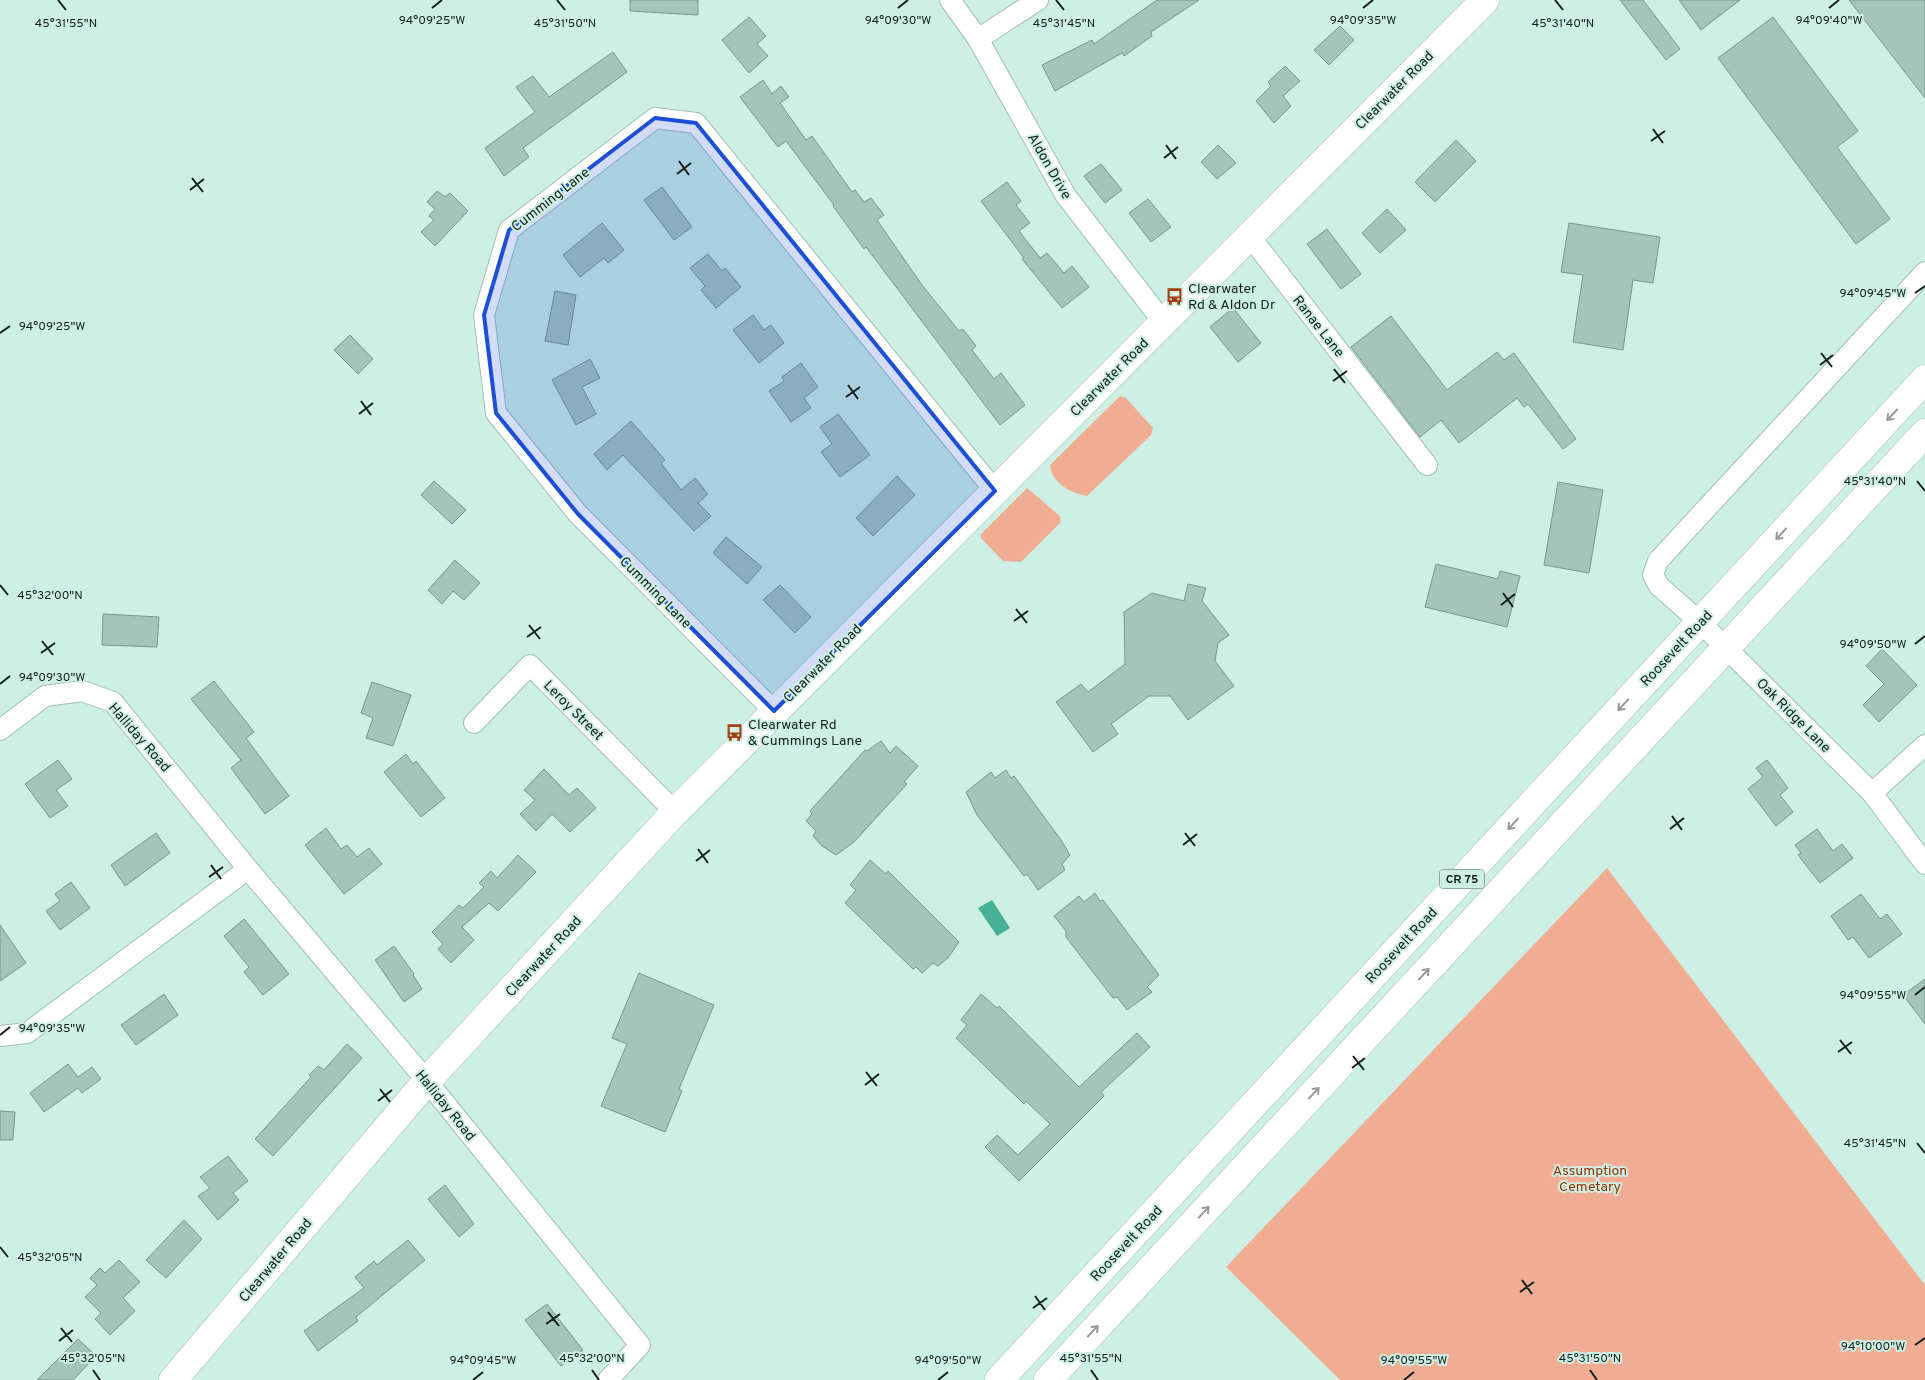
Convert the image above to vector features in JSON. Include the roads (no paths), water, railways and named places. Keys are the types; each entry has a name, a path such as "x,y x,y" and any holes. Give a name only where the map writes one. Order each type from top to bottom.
{"main road":[{"name":"Clearwater Road","path":"174,1380 428,1081 675,812 1164,322 1249,234 1485,0"},
{"name":"Roosevelt Road","path":"999,1380 1925,379"},
{"name":"CR 75","path":"1048,1380 1925,433"}],"street":[{"name":"Aldon Drive","path":"950,0 978,39 1066,196 1164,322"},
{"path":"978,39 1038,0"},
{"name":"Cumming Lane","path":"774,711 578,514 496,413 484,315 509,230 655,118 696,124 995,491"},
{"name":"Ranae Lane","path":"1249,234 1426,465"},
{"name":"Oak Ridge Lane","path":"1925,272 1658,561 1653,575 1659,586 1700,622 1872,793 1925,864"},
{"name":"Leroy Street","path":"474,722 530,666 675,812"},
{"name":"Halliday Road","path":"0,730 46,696 82,691 113,702 248,869 428,1081 640,1345 608,1380"},
{"path":"1872,793 1925,746"},
{"path":"0,1036 26,1033 248,869"}],"place":[{"name":"Clearwater Rd & Aldon Dr","path":"1174,296"},
{"name":"Clearwater Rd & Cummings Lane","path":"734,732"}],"park label":[{"name":"Assumption Cemetary","path":"1590,1178"}]}
